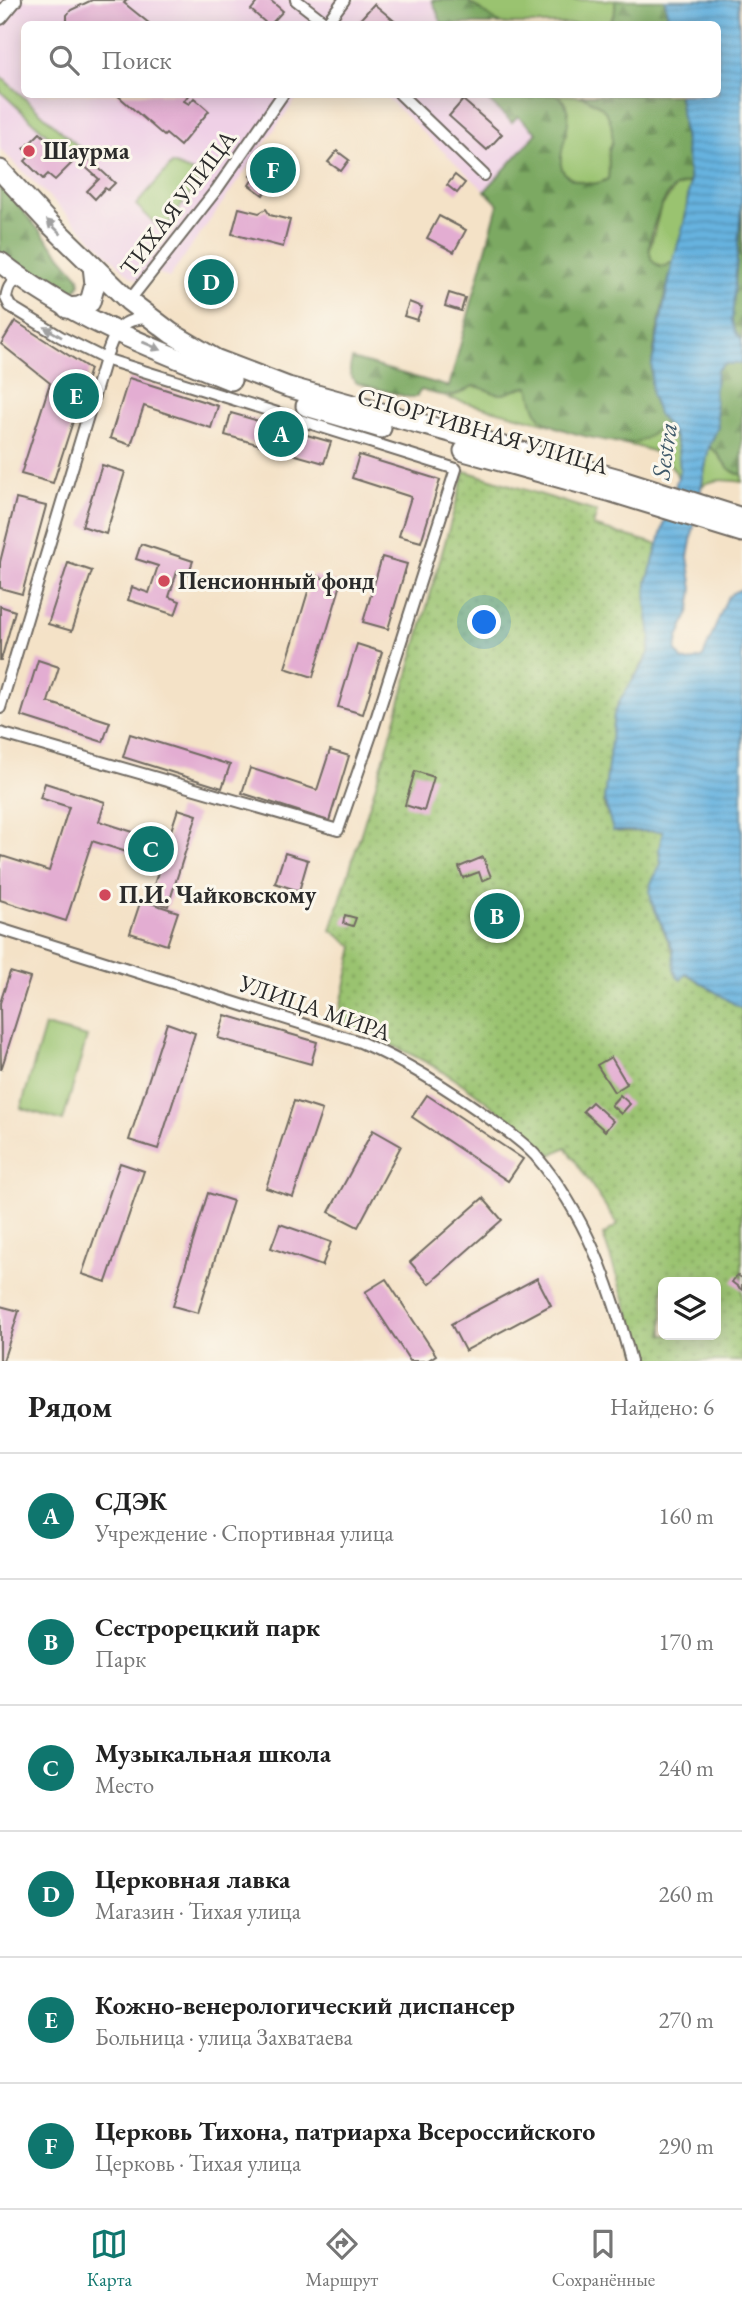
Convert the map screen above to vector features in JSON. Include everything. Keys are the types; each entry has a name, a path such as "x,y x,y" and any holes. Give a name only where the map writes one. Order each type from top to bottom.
{"highway":[{"path":"0,170 128,301 214,366"},
{"path":"0,262 67,308 116,331 214,366"},
{"path":"67,308 90,302 95,284 93,266"},
{"name":"СПОРТИВНАЯ УЛИЦА","path":"214,366 269,395 325,412 742,518"},
{"name":"СПОРТИВНАЯ УЛИЦА","path":"615,486 742,532"}],"street":[{"path":"0,17 14,0"},
{"path":"296,0 322,21"},
{"path":"328,21 344,0"},
{"name":"ТИХАЯ УЛИЦА","path":"128,301 217,190 281,98"},
{"path":"404,98 484,176"},
{"path":"0,733 338,830 456,469 106,359 61,337 10,306 5,298 8,287 22,278"},
{"path":"0,708 116,331 128,320 150,318"},
{"name":"УЛИЦА МИРА","path":"0,929 360,1042 395,1057 468,1102 533,1152 571,1203 589,1236 631,1361"}],"shaded area":[{"path":"0,0 432,0 441,21 21,21 21,98 297,98 169,278 156,272 140,281 130,276 0,149"},
{"path":"387,98 485,98 512,121 518,116 537,133 485,191"}],"green space":[{"path":"432,0 466,0 496,21 441,21"},
{"path":"466,0 615,0 614,14 609,21 496,21"},
{"path":"615,0 665,0 668,21 610,21"},
{"path":"0,76 21,95 21,98 24,98 80,148 71,157 0,91"},
{"path":"485,98 560,98 566,106 568,119 561,157 562,168 568,176 592,184 608,179 612,130 605,111 586,98 679,98 690,182 674,188 664,200 653,229 650,247 651,258 660,267 673,261 658,327 651,379 654,401 665,423 642,441 629,443 602,440 558,428 540,417 529,387 501,394 473,386 448,396 421,390 416,397 408,397 357,383 351,375 352,359 449,387 498,204 485,191 537,133 518,116 512,122"},
{"path":"560,98 587,98 598,103 609,117 612,143 608,179 595,184 586,183 568,176 562,168 561,157 568,119 566,106"},
{"path":"172,164 203,176 163,231 136,205"},
{"path":"690,182 677,252 671,262 660,267 652,261 649,253 660,209 675,188"},
{"path":"0,184 79,277 80,284 75,291 65,291 13,264 0,254"},
{"path":"742,195 742,340 732,321"},
{"path":"724,364 742,364 742,475 729,469 709,447 718,427 714,393 717,370"},
{"path":"473,386 502,393 529,387 539,414 552,425 448,398"},
{"path":"665,423 678,450 679,480 674,469 661,455 644,448 613,442 629,442 641,438"},
{"path":"709,447 729,469 742,475 742,482 716,481 702,486"},
{"path":"465,471 597,512 593,526 659,545 647,582 651,636 649,653 617,706 604,807 617,832 663,831 659,849 661,864 655,874 652,903 674,955 685,973 742,1009 742,1361 639,1361 630,1317 603,1235 618,1225 566,1147 551,1155 482,1098 444,1072 399,1048 337,1022 354,947 331,930 389,742"},
{"path":"45,1026 87,1037 63,1121 21,1108"}],"water":[{"path":"665,0 738,0 742,195 732,321 742,340 742,364 724,364 717,370 714,393 718,427 709,447 688,557 693,589 690,610 678,638 676,651 683,660 689,662 703,657 727,598 742,589 742,1009 686,973 681,980 677,977 673,950 650,893 651,883 661,864 659,849 663,831 613,831 604,799 614,714 649,653 651,636 646,603 647,582 680,470 674,435 658,414 651,382 652,363 673,261 685,220 690,182 679,98 721,98 721,21 668,21"}],"building":[{"path":"92,0 127,0 124,3 146,21 67,21 71,10"},
{"path":"259,0 270,0 283,11 274,21 264,21 251,10"},
{"path":"374,4 394,21 359,21"},
{"path":"121,98 186,98 184,101 189,104 194,98 209,111 180,146 166,134 164,136"},
{"path":"463,100 502,134 487,150 449,116"},
{"path":"40,133 72,163 55,180 48,174 43,179 25,161 31,155 24,149"},
{"path":"275,147 290,157 287,161 290,163 278,180 274,178 263,195 249,185 253,179 250,176 253,172 257,174 261,168 258,166 269,149 272,151"},
{"path":"337,151 349,160 341,171 328,162"},
{"path":"81,152 115,183 108,190 105,188 95,199 87,191 99,179 74,160"},
{"path":"455,175 465,183 457,193 447,185"},
{"path":"239,208 259,213 266,209 270,215 290,220 283,247 232,234"},
{"path":"439,216 466,230 454,252 427,238"},
{"path":"206,266 226,276 216,297 195,287"},
{"path":"449,293 465,298 461,311 445,306"},
{"path":"409,302 422,307 417,320 404,316"},
{"path":"15,321 90,369 53,483 21,474 50,383 1,344"},
{"path":"129,378 218,406 211,428 144,406 131,445 110,438"},
{"path":"231,413 331,442 324,463 225,435"},
{"path":"359,455 440,480 421,542 399,536 411,497 352,478"},
{"path":"102,465 125,472 106,534 82,526"},
{"path":"16,499 46,506 22,594 0,588 0,562"},
{"name":"Пенсионный фонд","path":"141,544 193,561 188,575 177,572 169,597 180,601 175,615 128,600 132,587 149,593 158,566 136,559"},
{"path":"382,557 407,564 388,629 363,622"},
{"path":"68,563 92,571 72,631 48,624"},
{"path":"313,575 341,584 313,677 285,668"},
{"path":"0,606 15,611 1,660 0,660"},
{"path":"357,644 382,652 363,714 338,707"},
{"path":"38,660 59,667 48,702 110,722 103,742 21,716"},
{"path":"130,734 230,765 222,788 123,757"},
{"path":"330,750 349,756 329,821 242,793 250,768 317,790"},
{"path":"415,771 434,777 424,811 405,805"},
{"path":"45,783 105,802 99,821 167,843 178,809 197,815 168,906 149,900 161,863 92,841 66,921 0,900 2,856 49,871 69,807 40,798"},
{"path":"285,853 308,860 299,891 275,883"},
{"path":"483,857 491,877 482,881 479,872 463,878 459,867"},
{"path":"141,900 178,912 167,945 130,933"},
{"path":"345,915 356,918 353,926 343,923"},
{"path":"10,972 30,978 1,1070 0,1003"},
{"path":"225,1015 317,1042 311,1064 218,1038"},
{"path":"167,1023 195,1033 158,1149 129,1140"},
{"path":"611,1057 627,1084 614,1092 597,1065"},
{"path":"427,1095 523,1159 508,1181 412,1117"},
{"path":"620,1095 630,1104 621,1114 611,1105"},
{"path":"294,1101 322,1110 293,1197 266,1188"},
{"path":"592,1102 613,1121 605,1131 583,1111"},
{"path":"373,1130 401,1146 358,1227 329,1212"},
{"path":"120,1163 144,1171 106,1282 82,1274"},
{"path":"208,1193 233,1201 198,1313 173,1306"},
{"path":"483,1198 502,1220 429,1284 410,1262"},
{"path":"280,1224 331,1242 322,1266 271,1248"},
{"path":"737,1275 742,1278 742,1290 732,1282"},
{"path":"537,1278 551,1305 465,1351 451,1324"},
{"path":"386,1279 436,1355 427,1361 410,1361 365,1292"},
{"path":"0,1306 19,1311 3,1361 0,1361"}],"place":[{"name":"Шаурма","path":"29,151"},
{"name":"Церковь Тихона, патриарха Всероссийского","path":"273,170"},
{"name":"Церковная лавка","path":"211,282"},
{"name":"Кожно-венерологический диспансер","path":"76,396"},
{"name":"СДЭК","path":"281,434"},
{"name":"Пенсионный фонд","path":"164,581"},
{"name":"Музыкальная школа","path":"151,849"},
{"name":"П.И. Чайковскому","path":"105,895"},
{"name":"Сестрорецкий парк","path":"497,916"}],"water label":[{"name":"Sestra","path":"664,451"}]}
